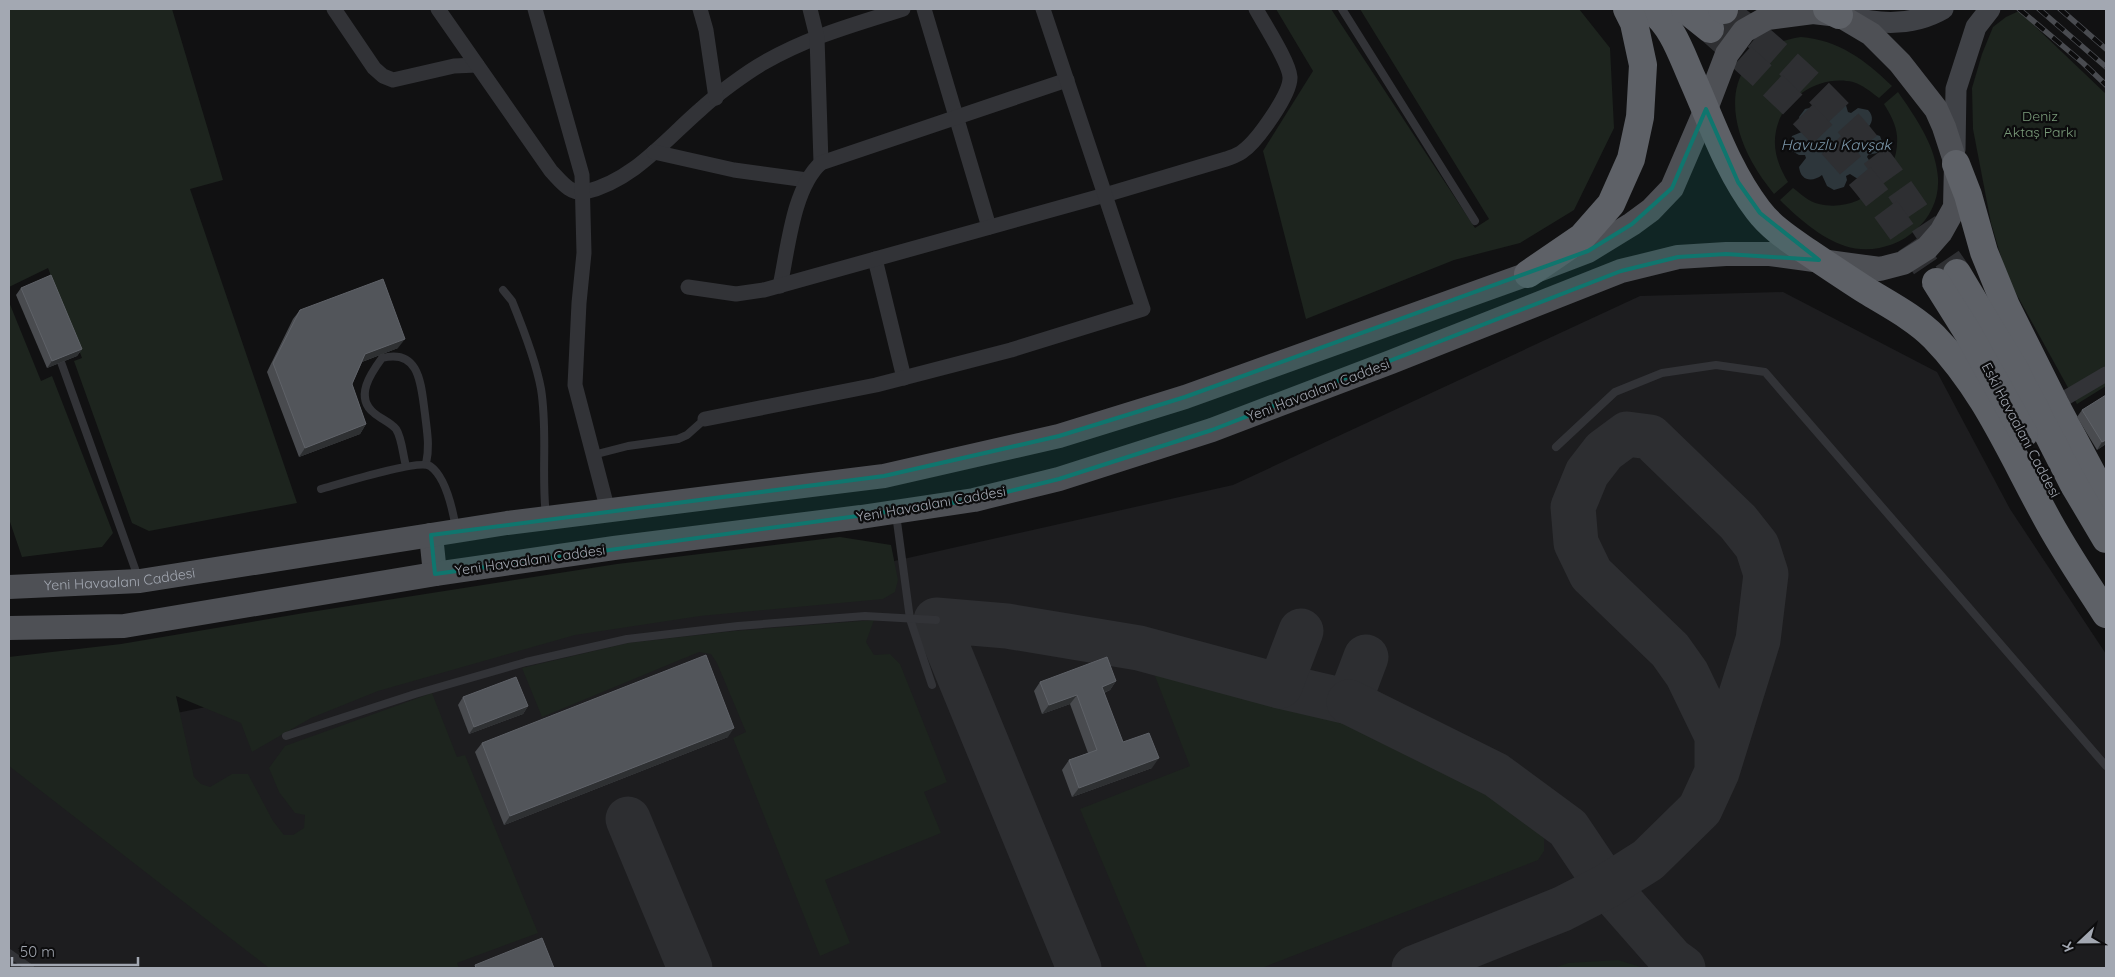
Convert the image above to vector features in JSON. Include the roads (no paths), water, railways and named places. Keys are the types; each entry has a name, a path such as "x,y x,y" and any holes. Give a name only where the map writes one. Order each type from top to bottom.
{"highway":[{"path":"1528,274 1582,237 1611,204 1631,159 1640,117 1642,65 1634,23 1627,9"},
{"path":"1651,9 1667,24 1677,42 1738,182 1756,208 1780,233 1909,317 1933,336 1968,376 1990,409 2045,515 2106,614"},
{"path":"1685,9 1719,16"},
{"path":"1956,164 1968,195 1984,252 2006,306 2054,404 2106,500"},
{"name":"Eski Havaalanı Caddesi","path":"2106,539 2074,485 2015,370 1947,277 2000,388 2066,515 2106,579"}],"main road":[{"path":"1833,12 1876,24 1925,18 1944,9"},
{"path":"1956,164 1956,89 1976,28 1990,9"},
{"name":"Yeni Havaalanı Caddesi","path":"9,587 140,581 546,518 884,476 1059,436 1185,397 1588,251 1632,224 1651,210 1672,188 1727,54 1744,31 1768,18 1813,12 1833,12 1871,34 1900,64 1936,109 1944,126 1956,164 1955,207 1941,232 1927,248 1903,263 1880,269 1852,267 1820,260 1770,254 1678,257 1651,262 1621,271 1212,430 1059,479 974,500 435,574 124,626 9,628"},
{"path":"608,510 614,548"},
{"path":"431,535 435,574"}],"street":[{"path":"334,9 374,68 383,76 394,80 454,66 477,65"},
{"path":"438,9 551,171 571,190 583,192 620,178 674,136 701,108 765,62 817,37 903,9"},
{"path":"535,9 582,175 583,274 579,303 576,385 608,510"},
{"path":"700,9 706,30 716,98"},
{"path":"810,9 817,37 821,163"},
{"path":"924,9 989,228"},
{"path":"705,419 904,378 1011,350 1143,309 1043,9"},
{"path":"688,287 736,294 764,290 1105,195 1226,159 1243,151 1260,132 1286,94 1290,78 1284,60 1256,9"},
{"path":"780,286 799,199 806,180 821,163 1067,80"},
{"path":"654,152 734,170 806,180"},
{"path":"875,259 904,378"},
{"path":"2054,404 2106,374"}],"lane":[{"path":"1342,9 1475,221"},
{"path":"503,290 515,308 541,388 546,460 544,494 546,518"},
{"path":"406,466 398,433 390,423 372,412 365,396 367,380 382,358 393,356 399,356 409,361 422,384 429,438 426,464"},
{"path":"61,362 140,581"},
{"path":"1556,447 1615,392 1662,373 1716,365 1765,372 2106,766"},
{"path":"594,455 628,446 678,439 687,435 705,419"},
{"path":"321,489 406,466 426,464 434,470 447,493 457,531"},
{"path":"896,512 910,619 932,685"},
{"path":"286,736 415,694 526,662 627,639 738,626 865,616 936,620"},
{"path":"9,953 30,968"}],"water":[{"name":"Havuzlu Kavşak","path":"1838,97 1845,102 1848,112 1851,113 1858,108 1868,110 1872,120 1866,129 1867,132 1880,136 1883,144 1877,153 1867,157 1873,166 1870,176 1861,181 1850,174 1846,176 1847,180 1844,187 1834,190 1827,186 1822,175 1811,180 1802,176 1799,167 1806,158 1805,155 1799,155 1792,151 1790,143 1792,136 1804,131 1799,117 1805,109 1814,107 1822,113 1828,100"}],"tunnel":[{"path":"1724,10 1790,65 1850,125 1892,178 1957,273"},
{"path":"1710,29 1752,66 1831,143 1867,185 1936,282"}],"railway":[{"path":"2019,9 2106,85"},
{"path":"2039,9 2106,67"},
{"path":"2060,9 2106,49"}],"park label":[{"name":"Deniz Aktaş Parkı","path":"2040,124"}]}
